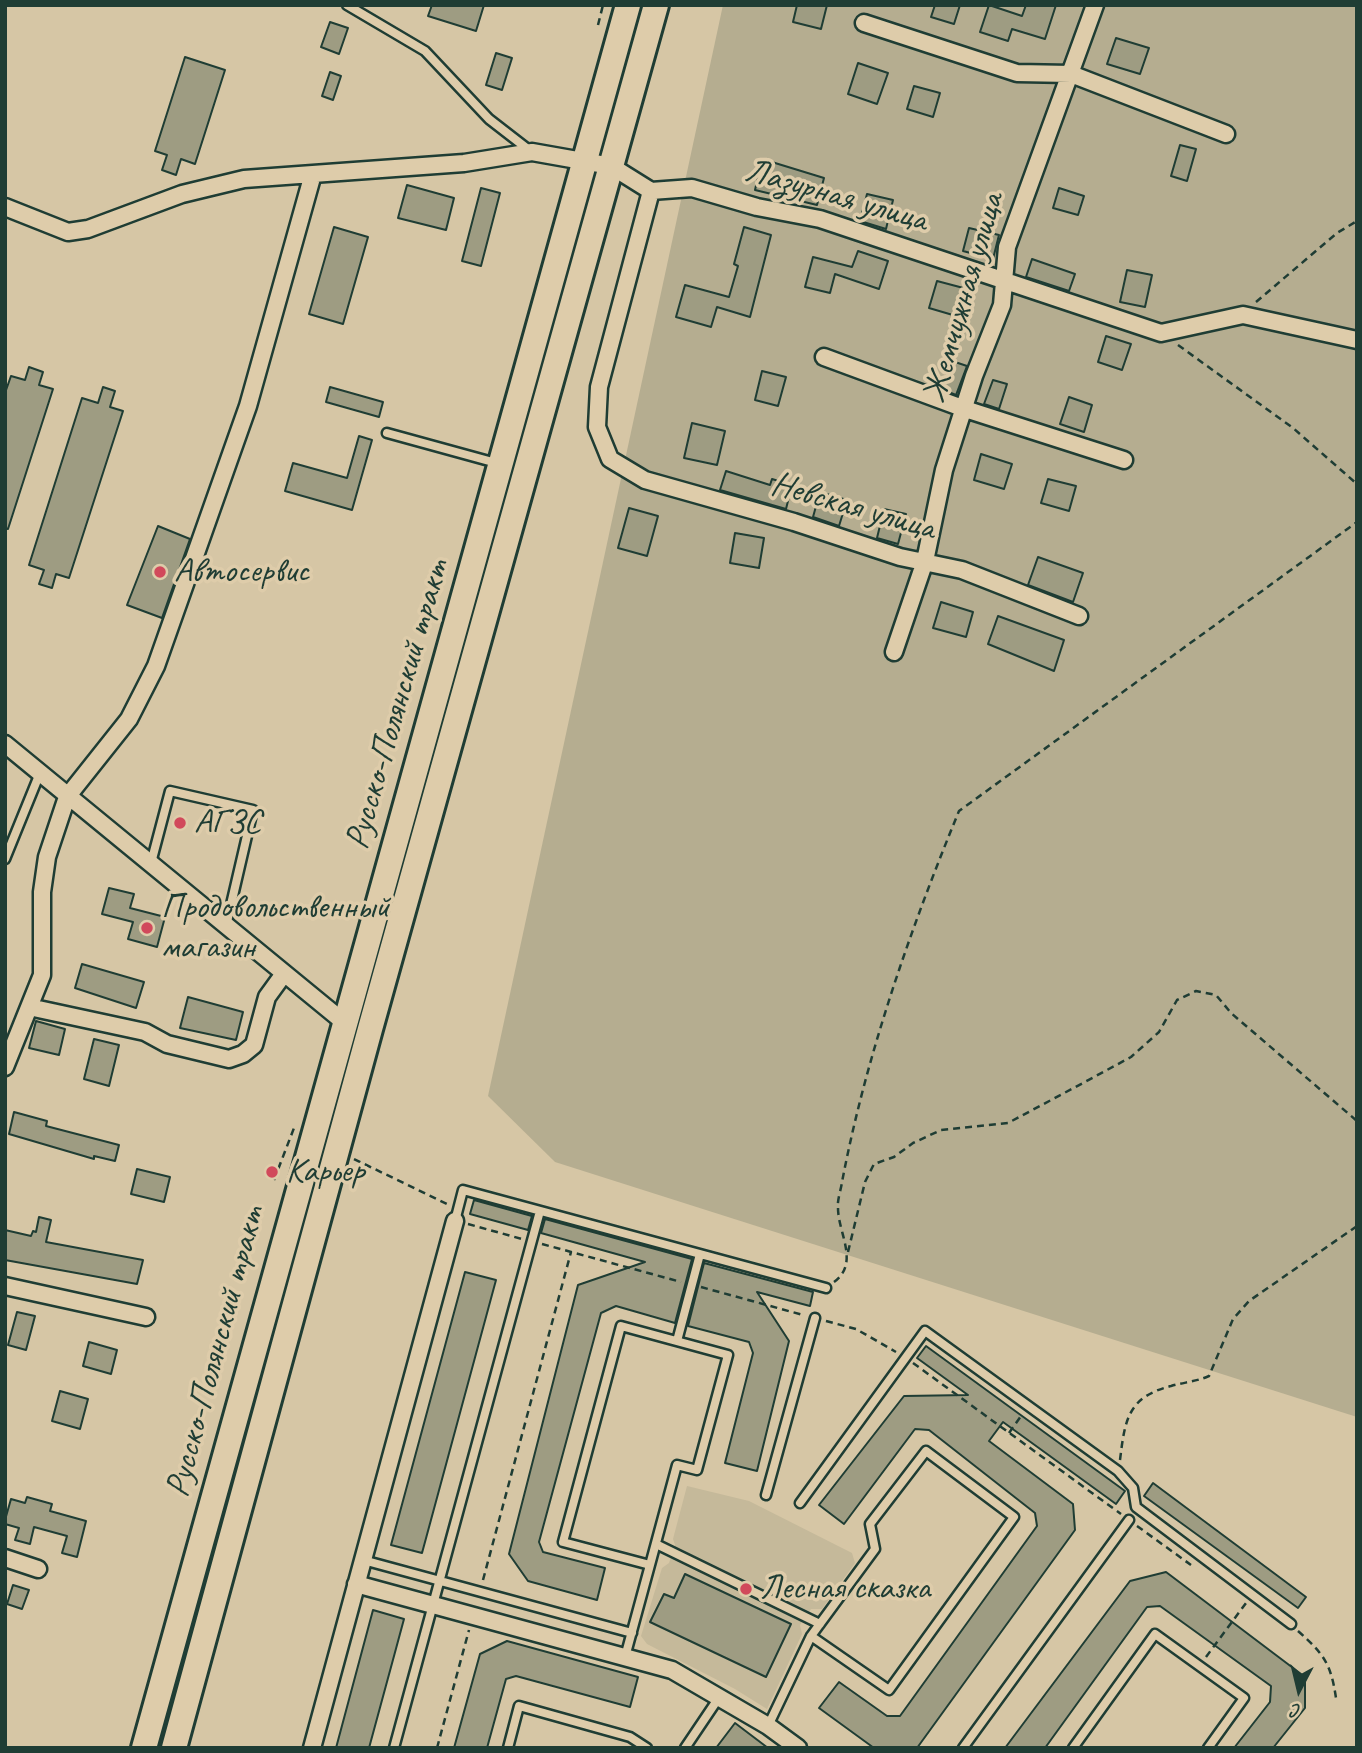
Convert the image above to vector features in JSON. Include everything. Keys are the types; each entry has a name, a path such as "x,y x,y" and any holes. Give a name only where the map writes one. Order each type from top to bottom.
{"main road":[{"name":"Русско-Полянский тракт","path":"144,1748 503,464 628,5"},
{"name":"Русско-Полянский тракт","path":"174,1748 366,1042 656,5"}],"street":[{"name":"Жемчужная улица","path":"894,652 925,561 944,470 974,376 1002,305 1007,247 1094,5"},
{"path":"864,23 1017,73 1071,74 1226,134"},
{"path":"5,207 68,232 88,229 182,194 244,178 464,163 532,152 611,166 651,191"},
{"path":"5,1067 42,975 42,892 47,857 68,797 129,719 156,666 248,406 313,174"},
{"name":"Лазурная улица","path":"651,191 692,188 757,208 820,219 1161,333"},
{"name":"Невская улица","path":"651,191 599,387 597,427 610,459 645,480 794,523 900,558 962,570 1079,616"},
{"path":"1161,333 1243,315 1357,341"},
{"path":"824,357 965,409 1124,460"},
{"path":"5,744 283,975 345,1023"},
{"path":"29,1007 145,1032 167,1044 229,1059 243,1054 254,1045 267,997 283,975"},
{"path":"312,1748 456,1217"},
{"path":"5,1286 146,1317"},
{"path":"5,1558 38,1569"},
{"path":"356,1584 672,1670 720,1696 798,1748"}],"lane":[{"path":"347,5 425,51 489,119 532,152"},
{"path":"387,433 503,464"},
{"path":"5,859 40,773"},
{"path":"151,863 170,790 253,810 226,926"},
{"path":"456,1217 463,1190 826,1288"},
{"path":"394,1748 540,1211"},
{"path":"677,1341 700,1254"},
{"path":"766,1495 816,1318"},
{"path":"625,1657 632,1633 677,1465 697,1470 728,1355 621,1326 563,1542 650,1565"},
{"path":"800,1503 925,1331 1118,1471 1133,1488 1136,1507 1291,1624"},
{"path":"768,1726 811,1636 875,1549 870,1524 926,1451 1014,1517 889,1690 811,1636"},
{"path":"963,1748 1129,1520"},
{"path":"656,1544 820,1624"},
{"path":"363,1560 632,1633"},
{"path":"1073,1748 1155,1634 1244,1698 1208,1748"},
{"path":"685,1748 720,1696"},
{"path":"508,1748 519,1706 630,1737 647,1748"}],"path":[{"path":"598,24 603,5"},
{"path":"1243,315 1298,265 1357,221"},
{"path":"1161,333 1293,428 1357,484"},
{"path":"846,1262 847,1247 837,1208 846,1160 880,1033 959,811 1357,522"},
{"path":"826,1288 839,1278 846,1262 865,1182 874,1164 894,1157 914,1143 941,1130 1007,1123 1083,1083 1131,1057 1159,1032 1177,1000 1196,991 1216,995 1231,1013 1357,1121"},
{"path":"274,1180 299,1120"},
{"path":"349,1157 449,1205 456,1217"},
{"path":"1118,1471 1131,1408 1145,1394 1174,1385 1193,1384 1209,1376 1233,1319 1249,1301 1357,1226"},
{"path":"480,1591 572,1252"},
{"path":"906,1358 1192,1566"},
{"path":"1009,1433 1028,1406"},
{"path":"1200,1666 1252,1594"},
{"path":"437,1748 473,1616"},
{"path":"1291,1624 1322,1653 1332,1671 1336,1699"}],"shaded area":[{"path":"723,5 1357,5 1357,1417 555,1162 488,1096"},
{"name":"Лесная сказка","path":"687,1486 749,1501 852,1553 855,1563 822,1609 811,1609 800,1625 802,1634 767,1709 735,1689 647,1644 641,1636 662,1568 669,1563 675,1545 673,1539"}],"building":[{"path":"432,5 484,5 476,31 428,16"},
{"path":"797,5 827,5 821,29 793,22"},
{"path":"935,5 960,5 954,24 931,17"},
{"path":"989,5 1022,16 1026,5 1056,5 1045,39 1012,29 1008,41 980,32"},
{"path":"330,22 348,28 339,54 321,47"},
{"path":"1116,38 1149,48 1140,74 1107,64"},
{"path":"496,53 512,58 502,90 486,85"},
{"path":"185,57 225,70 195,164 181,159 176,175 162,170 167,155 155,151"},
{"path":"858,63 888,73 877,104 848,94"},
{"path":"330,72 341,76 333,100 322,96"},
{"path":"914,86 940,93 933,117 907,109"},
{"path":"1180,145 1196,149 1187,181 1171,176"},
{"path":"762,159 824,178 817,205 755,190"},
{"path":"407,185 454,198 446,230 398,218"},
{"path":"481,188 500,193 481,266 462,261"},
{"path":"1059,188 1084,196 1078,215 1053,208"},
{"path":"867,194 893,200 886,229 860,221"},
{"path":"334,227 368,237 343,324 309,314"},
{"path":"744,227 771,235 750,317 717,307 711,327 676,317 685,285 729,297 738,266 734,264"},
{"path":"969,228 999,235 993,259 963,251"},
{"path":"858,251 888,261 879,289 835,274 830,293 805,287 813,257 852,267"},
{"path":"1032,259 1075,274 1069,291 1026,277"},
{"path":"1127,270 1152,275 1145,307 1120,302"},
{"path":"937,281 971,290 963,318 929,308"},
{"path":"1106,336 1131,344 1122,370 1098,362"},
{"path":"952,361 967,366 956,395 941,389"},
{"path":"29,367 43,372 39,385 53,389 8,529 5,528 5,393 11,376 25,380"},
{"path":"762,371 786,377 778,406 755,400"},
{"path":"993,380 1007,384 999,409 984,404"},
{"path":"103,387 115,391 110,407 123,411 69,578 56,574 52,588 39,584 44,570 29,565 82,398 98,403"},
{"path":"330,387 383,402 379,417 326,402"},
{"path":"1069,397 1092,405 1084,432 1060,424"},
{"path":"692,423 725,431 717,465 684,458"},
{"path":"359,436 372,440 352,510 285,491 293,463 347,478"},
{"path":"981,454 1012,464 1004,489 974,480"},
{"path":"726,471 770,485 772,479 792,485 786,509 720,490"},
{"path":"1048,479 1076,486 1069,511 1041,503"},
{"path":"820,492 847,500 839,526 813,517"},
{"path":"629,508 658,516 647,556 618,548"},
{"path":"884,509 906,514 898,544 877,538"},
{"name":"Автосервис","path":"158,526 190,539 162,618 127,605"},
{"path":"735,533 764,538 759,568 730,563"},
{"path":"1038,557 1083,573 1073,602 1028,585"},
{"path":"941,602 973,612 966,637 933,628"},
{"path":"998,616 1064,640 1054,671 988,644"},
{"path":"109,888 134,894 130,908 165,917 157,947 128,939 133,922 102,914"},
{"path":"82,964 144,982 136,1008 75,988"},
{"path":"188,997 243,1012 236,1040 180,1028"},
{"path":"36,1021 65,1029 59,1055 29,1048"},
{"path":"94,1039 119,1045 109,1086 84,1079"},
{"path":"14,1112 47,1121 46,1126 119,1145 115,1161 94,1156 94,1159 9,1134"},
{"path":"137,1169 170,1177 164,1202 131,1194"},
{"path":"474,1200 532,1216 528,1230 470,1214"},
{"path":"39,1217 51,1220 46,1242 143,1260 137,1284 5,1260 5,1230 31,1236 33,1231 36,1232"},
{"path":"545,1219 692,1259 675,1323 616,1306 601,1313 539,1542 543,1552 605,1568 597,1600 528,1581 509,1554 578,1285 645,1262 541,1233"},
{"path":"704,1263 813,1292 810,1306 757,1292 789,1341 757,1471 725,1463 753,1353 749,1342 688,1326"},
{"path":"465,1272 496,1280 422,1553 391,1545"},
{"path":"17,1312 35,1316 26,1350 8,1345"},
{"path":"89,1342 117,1350 111,1374 83,1366"},
{"path":"926,1346 1125,1491 1116,1504 1003,1422 989,1441 1073,1504 1075,1530 917,1748 874,1748 819,1708 839,1682 887,1716 900,1716 1037,1526 1035,1513 929,1430 915,1429 844,1524 819,1505 904,1396 968,1395 917,1358"},
{"path":"60,1391 88,1399 80,1429 52,1421"},
{"path":"1153,1483 1306,1597 1298,1608 1144,1496"},
{"path":"27,1497 52,1504 50,1511 86,1521 77,1557 62,1553 67,1536 34,1527 30,1544 15,1540 19,1528 5,1524 5,1520 11,1499 25,1503"},
{"path":"1166,1572 1305,1677 1305,1708 1273,1748 1234,1748 1270,1702 1271,1686 1160,1606 1147,1607 1045,1748 1005,1748 1130,1581"},
{"path":"685,1574 791,1624 766,1677 650,1622 664,1594 674,1598"},
{"path":"13,1585 29,1590 22,1609 7,1604"},
{"path":"373,1610 404,1619 369,1748 336,1748"},
{"path":"507,1641 638,1677 630,1707 516,1676 506,1679 487,1748 454,1748 480,1654"},
{"path":"735,1723 768,1748 716,1748"}],"place":[{"name":"Автосервис","path":"160,572"},
{"name":"АГЗС","path":"180,823"},
{"name":"Продовольственный магазин","path":"147,928"},
{"name":"Карьер","path":"272,1172"},
{"name":"Лесная сказка","path":"746,1589"}]}
